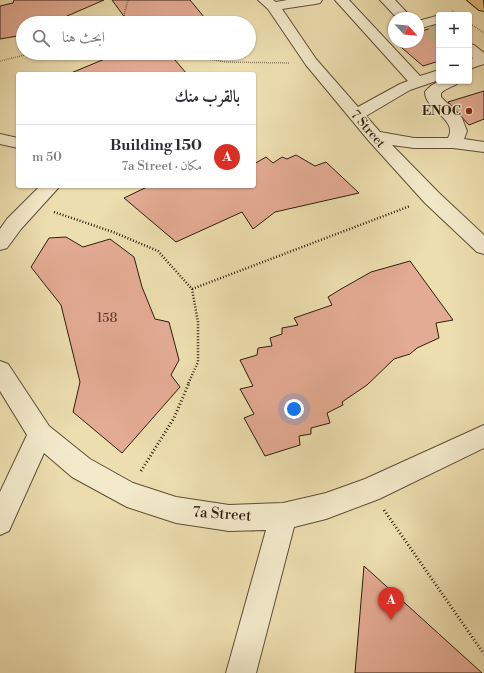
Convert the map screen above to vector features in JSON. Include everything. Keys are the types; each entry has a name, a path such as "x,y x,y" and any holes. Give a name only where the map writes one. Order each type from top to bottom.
{"main road":[{"path":"474,0 484,7"}],"street":[{"path":"269,3 292,4 315,0"},
{"path":"342,0 383,36 416,82"},
{"path":"387,0 399,12"},
{"name":"7 Street","path":"269,3 311,62 374,137 432,198 484,247"},
{"path":"292,4 302,7 314,14"},
{"path":"472,36 484,46"},
{"path":"472,50 480,57 480,60 472,64"},
{"path":"472,75 484,71"},
{"path":"356,114 416,82 436,76"},
{"path":"445,84 435,88 433,92 434,100 458,124 460,131 453,143"},
{"path":"374,137 414,144 453,143 484,147"},
{"path":"0,138 16,142"},
{"path":"0,243 32,204 49,188"},
{"name":"7a Street","path":"0,371 40,434 81,468 127,494 176,510 222,517 283,516 326,506 370,490 484,436"},
{"path":"0,522 40,434"},
{"path":"241,673 283,516"}],"path":[{"path":"125,16 128,0"},
{"path":"472,25 484,33"},
{"path":"0,61 16,57"},
{"path":"214,60 226,62 311,62"},
{"path":"192,289 432,198"},
{"path":"32,204 113,232 158,251 192,289 198,322 198,362 174,418 127,494"},
{"path":"370,490 484,654"}],"building":[{"path":"14,0 104,0 67,16 16,16 16,36 0,39 0,6 13,3"},
{"path":"112,0 190,0 203,16 124,16"},
{"path":"436,27 436,62 423,66 402,48 424,48 424,30"},
{"path":"102,60 175,60 185,72 73,72"},
{"name":"ENOC","path":"484,91 484,119 469,125 448,102"},
{"path":"296,155 315,166 326,162 359,193 275,212 253,229 242,212 176,242 124,198 145,188 256,188 256,163 266,157 273,163 282,157 287,159"},
{"path":"66,237 83,247 110,239 134,257 142,287 155,319 169,322 179,360 171,375 180,387 122,453 73,412 80,382 61,305 31,267 49,238"},
{"path":"410,261 453,320 436,323 439,338 417,348 410,354 394,359 367,385 342,402 343,405 327,413 330,423 311,428 311,434 299,436 300,445 265,456 244,418 254,414 240,389 253,386 240,360 257,355 258,348 272,346 270,338 282,334 282,328 298,325 294,318 332,305 328,297 341,289 371,272"},
{"path":"364,566 482,673 355,673"}],"tunnel":[{"path":"429,29 436,34"}],"place":[{"name":"ENOC","path":"469,111"},
{"name":"Building 150","path":"391,620"}]}
